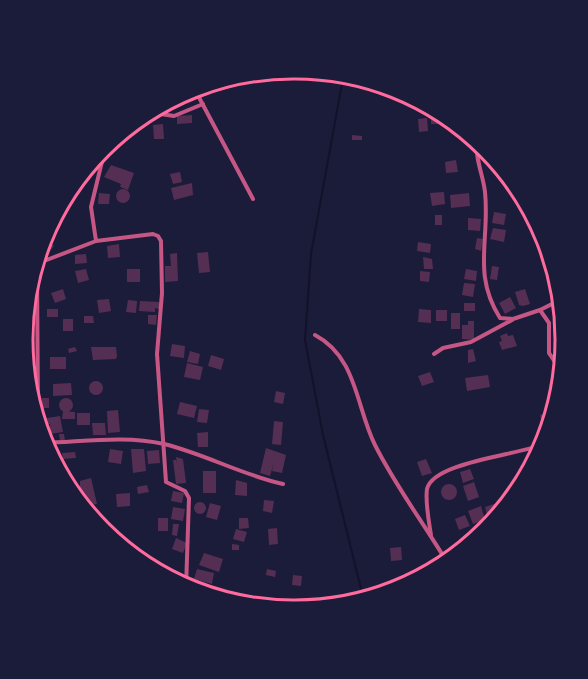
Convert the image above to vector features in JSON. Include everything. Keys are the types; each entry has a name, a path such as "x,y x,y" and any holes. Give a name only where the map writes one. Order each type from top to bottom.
{"street":[{"path":"199,96 253,199"},
{"path":"162,114 174,116 203,104"},
{"path":"476,152 483,178 486,219 484,279 489,300 500,318 513,319"},
{"path":"96,242 91,207 102,163"},
{"path":"46,260 96,242 153,234 161,241 162,293 157,354 163,444 166,482 184,491 189,498 186,577"},
{"path":"37,294 37,385"},
{"path":"434,354 443,348 471,342 513,319 553,304"},
{"path":"540,310 549,323 549,353 554,360"},
{"path":"315,335 331,343 347,369 374,442 410,506 442,555"},
{"path":"55,443 133,441 163,444 252,477 283,484"},
{"path":"432,538 427,490 433,477 453,467 507,456 531,448"}],"building":[{"path":"192,115 192,123 177,124 177,116"},
{"path":"431,117 442,124 431,124"},
{"path":"427,118 428,131 419,132 418,119"},
{"path":"163,124 164,139 154,139 153,125"},
{"path":"352,135 362,136 362,140 352,140"},
{"path":"456,160 458,172 446,173 445,162"},
{"path":"111,165 134,173 128,190 120,187 121,184 104,177"},
{"path":"180,172 182,182 173,184 170,174"},
{"path":"192,183 193,195 174,200 171,188"},
{"path":"123,189 128,191 130,196 128,201 123,203 118,201 116,196 118,191"},
{"path":"444,192 445,204 432,206 430,193"},
{"path":"99,193 110,194 109,204 98,204"},
{"path":"469,193 470,206 451,208 450,195"},
{"path":"494,212 506,214 504,225 492,223"},
{"path":"435,215 442,215 442,225 435,225"},
{"path":"468,218 481,219 480,231 468,230"},
{"path":"493,228 506,230 504,242 490,239"},
{"path":"477,238 483,239 481,251 475,249"},
{"path":"418,242 431,244 430,253 417,251"},
{"path":"119,244 120,257 108,258 107,246"},
{"path":"208,252 210,272 199,273 197,253"},
{"path":"177,253 178,281 165,282 165,266 171,266 170,254"},
{"path":"86,254 87,263 75,264 75,255"},
{"path":"423,257 432,259 433,269 424,269"},
{"path":"492,266 499,267 497,280 490,279"},
{"path":"86,269 89,280 78,283 75,271"},
{"path":"127,269 140,269 140,282 127,282"},
{"path":"466,269 477,271 476,281 464,279"},
{"path":"420,271 430,272 429,282 420,281"},
{"path":"464,283 475,284 473,297 462,295"},
{"path":"63,289 66,299 55,303 51,293"},
{"path":"525,289 530,304 523,306 519,305 515,292"},
{"path":"510,297 516,308 505,314 499,303"},
{"path":"109,299 111,311 99,313 97,300"},
{"path":"128,300 137,301 136,313 126,312"},
{"path":"140,301 159,302 159,309 155,308 155,312 139,311"},
{"path":"464,303 475,303 475,311 464,311"},
{"path":"47,309 58,309 58,317 47,317"},
{"path":"419,309 431,310 431,323 418,322"},
{"path":"436,310 447,310 447,321 436,321"},
{"path":"451,313 460,313 460,329 451,329"},
{"path":"148,315 157,315 156,325 148,324"},
{"path":"84,316 93,316 94,323 84,323"},
{"path":"63,319 73,319 73,331 63,331"},
{"path":"468,321 474,321 474,340 462,339 462,325 468,325"},
{"path":"507,333 508,336 513,335 517,346 502,350 499,342 502,341 500,336"},
{"path":"172,344 185,346 184,358 170,356"},
{"path":"75,347 77,351 69,353 68,349"},
{"path":"91,347 116,347 116,359 93,360"},
{"path":"473,349 476,361 468,363 468,350"},
{"path":"190,351 200,354 198,364 187,362"},
{"path":"211,355 224,359 221,370 208,366"},
{"path":"50,357 66,357 66,369 50,369"},
{"path":"187,363 203,367 200,380 184,377"},
{"path":"430,372 434,382 422,386 418,376"},
{"path":"488,375 490,387 467,391 465,378"},
{"path":"93,381 99,381 103,388 99,395 93,395 89,391 89,385"},
{"path":"71,383 72,395 53,396 53,384"},
{"path":"276,391 285,393 283,404 274,402"},
{"path":"42,398 49,398 49,408 42,407"},
{"path":"63,398 69,398 73,405 69,412 63,412 59,408 59,402"},
{"path":"180,402 197,406 194,418 177,414"},
{"path":"199,409 209,410 207,423 197,422"},
{"path":"118,410 120,432 108,433 107,411"},
{"path":"63,411 75,412 75,419 62,419"},
{"path":"77,413 90,413 90,425 77,425"},
{"path":"60,416 63,432 51,434 47,418"},
{"path":"274,421 283,422 281,445 272,444"},
{"path":"92,423 105,423 106,435 93,435"},
{"path":"208,432 208,447 198,447 197,433"},
{"path":"59,434 64,434 65,440 60,441"},
{"path":"266,448 286,455 282,473 272,471 274,462 270,476 260,473"},
{"path":"110,449 123,451 121,464 108,462"},
{"path":"131,449 144,449 146,471 133,473"},
{"path":"159,450 160,463 148,464 147,451"},
{"path":"75,452 76,458 63,459 62,453"},
{"path":"176,457 183,459 186,483 176,484 173,460 176,460 177,464"},
{"path":"426,459 432,473 422,476 417,462"},
{"path":"470,469 474,479 463,483 460,472"},
{"path":"203,471 216,471 216,493 203,493"},
{"path":"91,478 97,504 92,505 80,489 80,481"},
{"path":"236,480 247,483 247,496 235,495"},
{"path":"474,482 479,497 468,501 463,486"},
{"path":"449,484 457,492 449,500 441,492"},
{"path":"147,485 149,492 138,494 137,487"},
{"path":"173,491 184,493 182,503 171,501"},
{"path":"130,493 130,506 117,507 116,494"},
{"path":"264,500 274,501 272,513 263,511"},
{"path":"202,502 205,503 205,513 198,514 195,513 194,506 195,503"},
{"path":"210,503 221,506 217,520 206,517"},
{"path":"497,503 487,515 485,507"},
{"path":"481,506 484,518 473,524 468,511"},
{"path":"173,507 185,509 183,521 171,519"},
{"path":"465,515 470,526 459,530 455,519"},
{"path":"158,518 168,518 168,531 158,531"},
{"path":"239,518 248,518 249,528 239,529"},
{"path":"173,524 179,524 177,536 172,535"},
{"path":"277,528 278,544 269,545 268,529"},
{"path":"236,529 247,532 244,542 233,539"},
{"path":"176,538 187,543 183,553 172,549"},
{"path":"232,544 239,545 239,550 232,550"},
{"path":"401,547 402,560 391,561 390,548"},
{"path":"204,553 223,559 219,572 199,565"},
{"path":"197,569 214,573 212,584 194,579"},
{"path":"267,569 276,571 275,577 266,575"},
{"path":"293,575 302,576 301,586 292,585"}],"waterway":[{"path":"342,83 311,254 305,340 323,435 362,592"}]}
